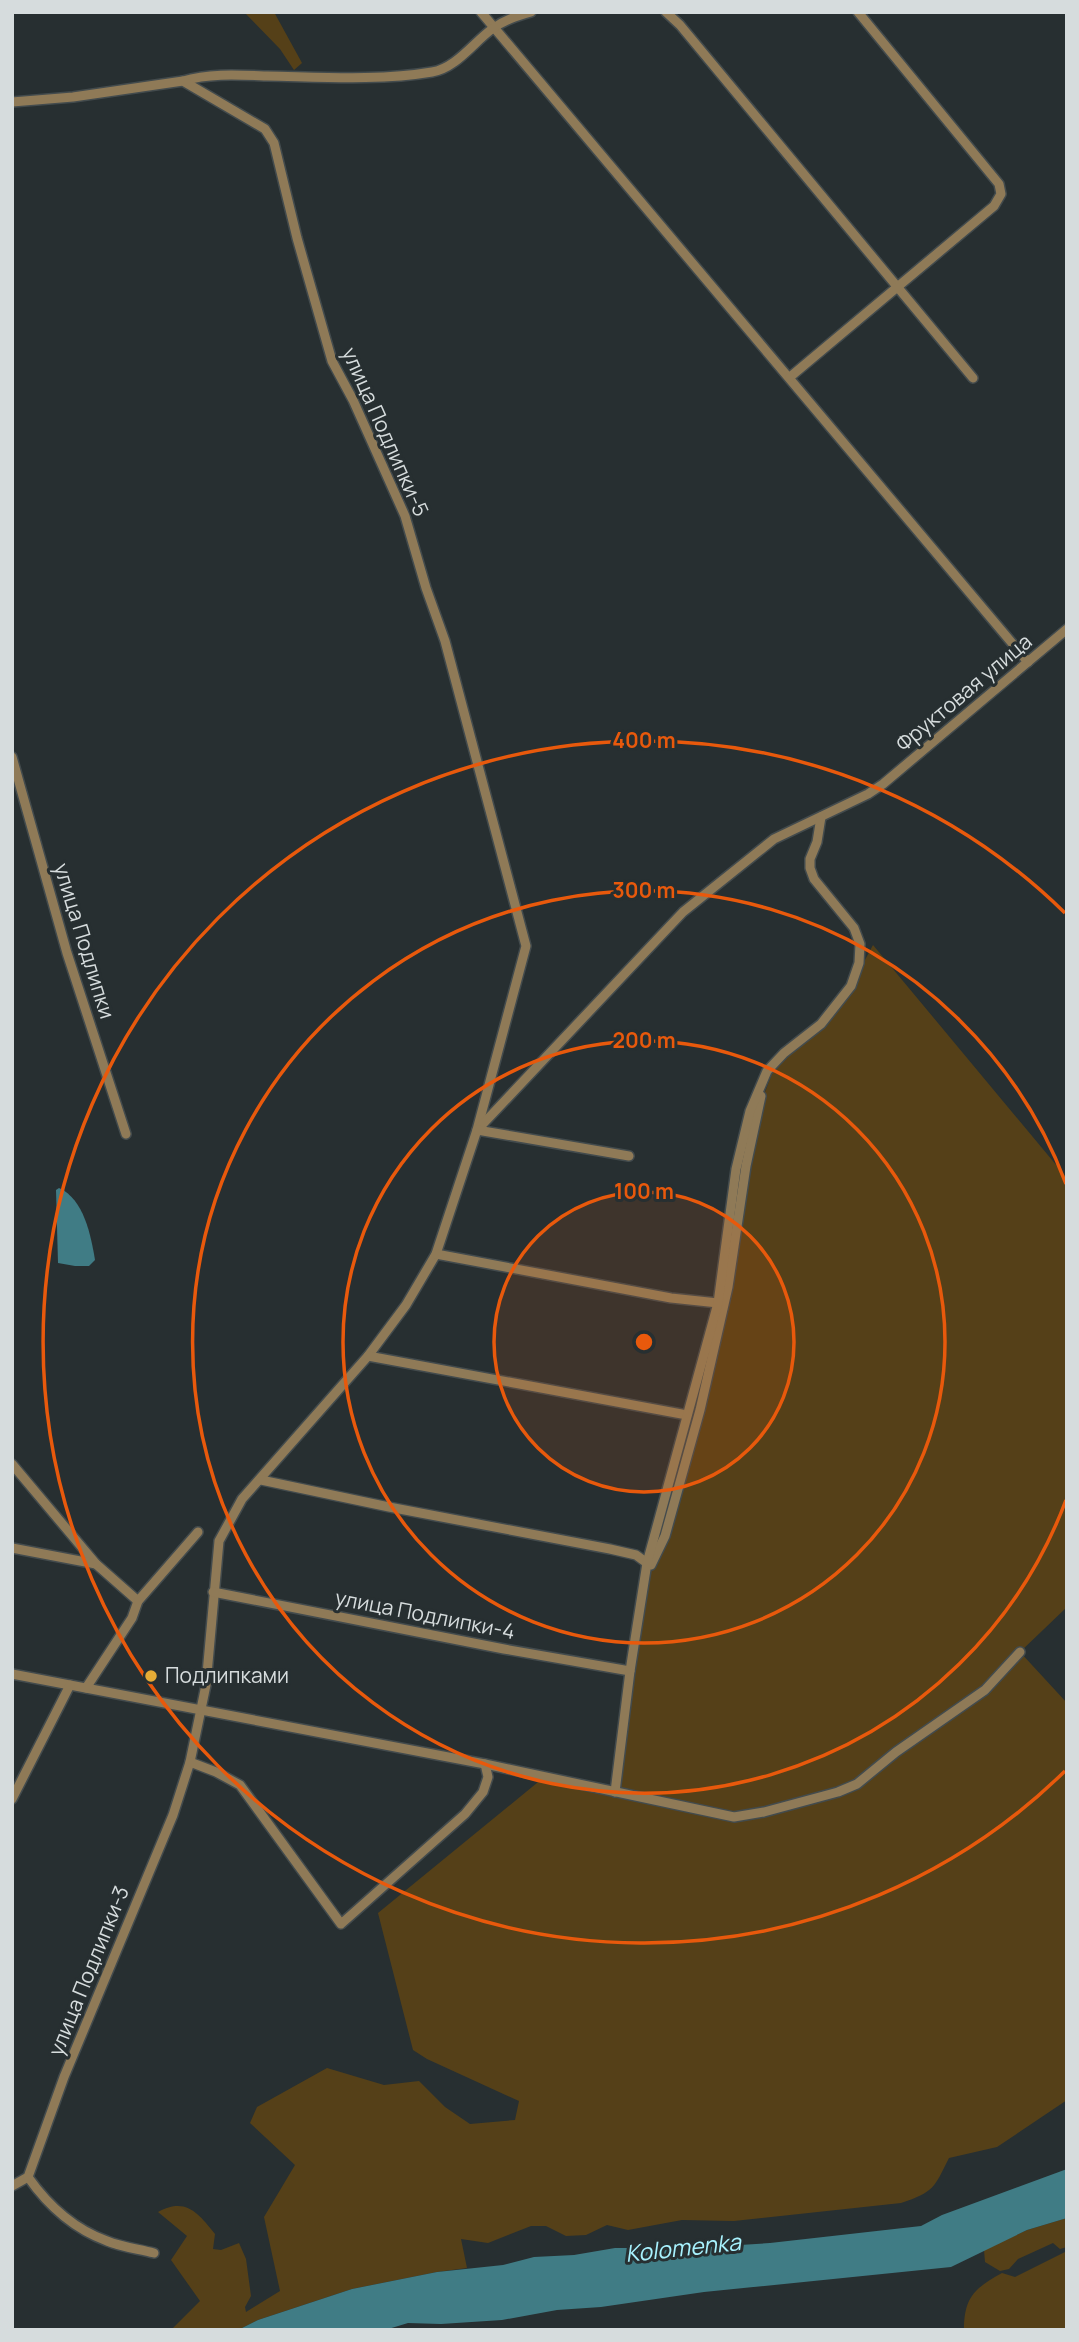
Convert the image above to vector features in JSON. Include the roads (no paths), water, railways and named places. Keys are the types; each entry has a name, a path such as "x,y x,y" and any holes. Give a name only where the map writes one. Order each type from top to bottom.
{"street":[{"path":"481,12 1028,662"},
{"path":"12,102 74,97 198,77 353,77 431,72 445,69 494,28 509,19 531,12"},
{"path":"666,12 689,35 973,378"},
{"path":"790,377 994,206 1001,194 999,184 858,12"},
{"name":"улица Подлипки-5","path":"183,81 265,129 274,143 297,238 332,361 353,400 405,516 445,641 526,946 477,1130"},
{"name":"Фруктовая улица","path":"477,1130 683,912 774,839 868,794 883,784 1067,629"},
{"name":"улица Подлипки","path":"12,757 67,953 126,1134"},
{"path":"615,1792 647,1563 718,1303 736,1169 750,1111 767,1071 784,1053 821,1024 851,986 859,962 860,944 854,928 814,878 810,868 821,817"},
{"path":"646,1575 664,1536 700,1409 728,1287 746,1166 767,1071"},
{"path":"200,1711 206,1685 219,1541 242,1499 368,1356 407,1305 436,1254 477,1130 629,1156"},
{"path":"436,1254 671,1298 718,1303"},
{"path":"368,1356 687,1415"},
{"path":"12,1464 96,1564 138,1601"},
{"path":"261,1480 610,1549 636,1555 647,1563"},
{"path":"86,1688 132,1618 138,1601 198,1532"},
{"path":"12,1548 96,1564"},
{"name":"улица Подлипки-4","path":"213,1592 630,1671"},
{"path":"12,1674 485,1764 734,1817 764,1812 838,1792 857,1784 896,1752 985,1690 1020,1652"},
{"path":"12,1799 69,1685"},
{"name":"улица Подлипки-3","path":"28,2177 64,2077 173,1815 190,1762 200,1711"},
{"path":"190,1762 240,1785 341,1924 465,1814 483,1793 488,1777 485,1764"},
{"path":"12,2186 28,2177 52,2207 83,2230 106,2241 154,2253"}],"water":[{"path":"59,1188 75,1201 85,1219 95,1260 89,1266 58,1263 56,1190"},
{"name":"Kolomenka","path":"1067,2169 1067,2218 1027,2230 951,2267 704,2292 601,2307 557,2310 502,2320 408,2323 385,2330 238,2330 258,2320 352,2289 437,2272 503,2265 534,2257 574,2255 615,2248 692,2248 770,2243 921,2226 942,2215"}],"place":[{"name":"Подлипками","path":"151,1676"}]}
